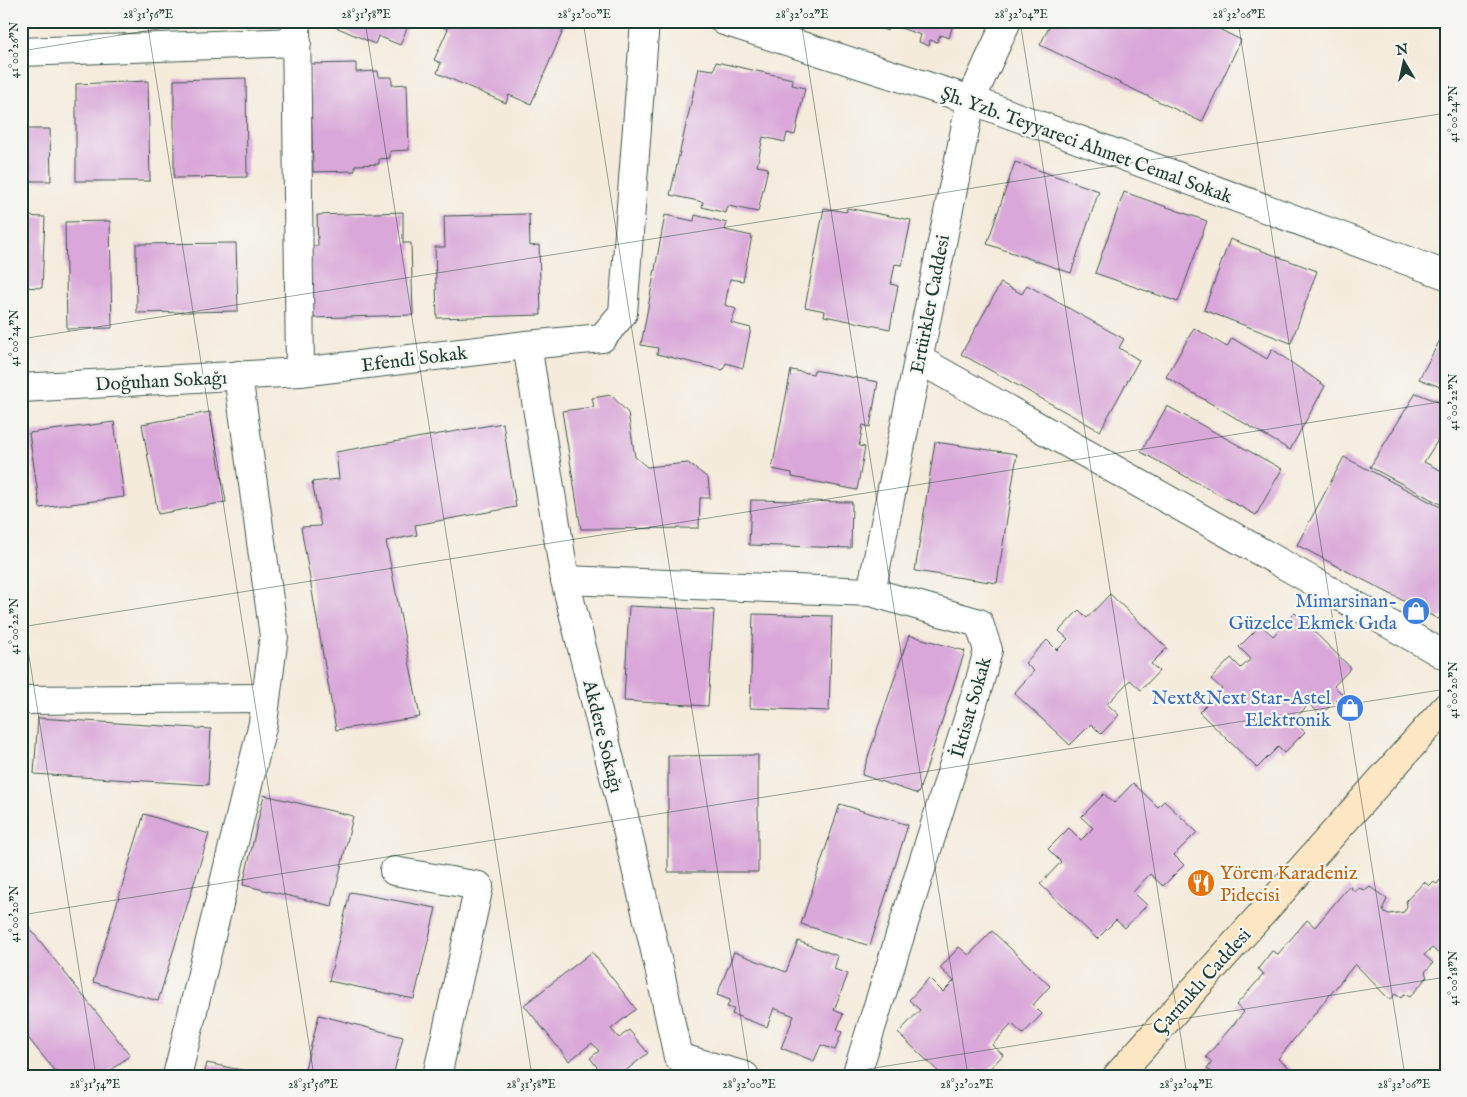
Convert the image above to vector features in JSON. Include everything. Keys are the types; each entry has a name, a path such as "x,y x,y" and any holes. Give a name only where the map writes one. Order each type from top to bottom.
{"main road":[{"name":"Çarmıklı Caddesi","path":"1117,1076 1446,707"}],"street":[{"name":"Efendi Sokak","path":"300,372 602,338 623,313 645,21"},
{"name":"Şh. Yzb. Teyyareci Ahmet Cemal Sokak","path":"724,21 970,100 1446,275"},
{"name":"Ertürkler Caddesi","path":"872,592 970,100 1007,21"},
{"path":"21,52 297,31 300,372"},
{"name":"Akdere Sokağı","path":"527,345 565,580 623,812 678,1057 745,1076"},
{"path":"918,359 1446,656"},
{"name":"Doğuhan Sokağı","path":"21,388 300,372"},
{"path":"177,1076 263,723 274,636 238,376"},
{"name":"İktisat Sokak","path":"565,580 872,592 979,622 988,650 976,694 856,1076"},
{"path":"21,700 265,698"},
{"path":"394,871 479,886 437,1076"}],"building":[{"path":"322,21 410,21 400,45 378,36 375,44"},
{"path":"439,21 558,21 566,24 531,104 509,95 506,103 437,73 441,63 434,60 448,29 438,25"},
{"path":"880,21 954,21 949,38 940,35 937,42 930,40 929,46 919,42 921,35 889,24 887,31 878,27"},
{"path":"1052,21 1203,21 1241,40 1202,122 1040,45"},
{"path":"716,62 793,79 792,85 805,88 795,135 787,133 785,142 763,137 757,166 768,168 758,212 728,206 726,213 702,207 703,202 670,195 699,68 714,70"},
{"path":"356,63 356,72 378,71 379,77 392,77 392,85 407,84 409,150 390,151 390,158 379,159 379,164 355,165 355,171 313,172 310,64"},
{"path":"246,78 247,177 174,178 174,80"},
{"path":"148,81 150,181 76,181 76,84"},
{"path":"21,129 50,129 51,181 21,181"},
{"path":"1015,162 1099,191 1071,273 987,244"},
{"path":"1124,192 1207,221 1178,302 1095,273"},
{"path":"824,208 846,212 847,208 911,220 902,265 895,264 891,284 898,286 890,329 824,316 825,311 805,307"},
{"path":"403,212 403,243 411,243 413,315 312,318 310,246 318,246 317,215"},
{"path":"529,214 530,246 539,245 541,315 437,318 435,247 445,247 444,216"},
{"path":"665,215 694,221 695,215 727,223 725,230 752,236 743,281 730,279 725,305 736,309 731,323 751,328 743,368 726,363 723,370 657,354 658,348 641,345"},
{"path":"21,216 45,217 42,288 21,287"},
{"path":"110,221 112,328 67,329 65,222"},
{"path":"1230,239 1317,271 1291,343 1204,310"},
{"path":"236,243 238,311 137,313 136,244"},
{"path":"1001,283 1022,294 1027,285 1124,339 1119,348 1139,360 1100,431 961,354"},
{"path":"1194,328 1227,347 1232,338 1267,359 1272,349 1325,386 1290,450 1166,377"},
{"path":"1446,329 1446,389 1419,379"},
{"path":"791,370 813,374 814,370 878,382 870,427 863,425 859,446 865,447 857,490 792,477 792,473 772,469"},
{"path":"1416,393 1446,405 1446,444 1438,440 1424,462 1446,473 1446,507 1370,467"},
{"path":"611,395 628,413 635,457 647,467 688,463 708,478 710,498 700,498 699,528 581,529 562,411 594,407 592,398"},
{"path":"1167,406 1282,469 1256,515 1141,452"},
{"path":"210,412 226,502 158,514 142,424"},
{"path":"114,422 124,497 40,508 29,433"},
{"path":"503,423 516,507 415,525 417,535 386,541 420,717 336,730 301,527 321,526 312,482 339,479 336,452"},
{"path":"935,442 1017,454 997,583 915,571"},
{"path":"1344,457 1446,510 1446,613 1438,619 1297,545"},
{"path":"751,500 852,502 851,548 749,545"},
{"path":"1110,594 1167,648 1151,664 1159,671 1141,690 1130,680 1107,704 1119,715 1101,734 1091,724 1070,745 1014,693 1034,671 1025,663 1047,640 1057,650 1068,639 1059,631 1079,610 1087,618"},
{"path":"629,606 714,610 708,706 624,701"},
{"path":"1295,613 1351,668 1334,686 1342,694 1321,715 1309,704 1293,721 1305,732 1284,753 1278,747 1257,768 1199,712 1222,689 1211,679 1231,658 1241,668 1251,659 1239,647 1261,625 1273,636"},
{"path":"753,614 832,616 829,711 750,708"},
{"path":"909,635 965,651 918,794 862,775"},
{"path":"38,718 211,729 208,785 34,774"},
{"path":"758,755 758,872 668,872 668,756"},
{"path":"1133,783 1158,807 1164,801 1197,832 1174,855 1184,865 1163,886 1150,874 1133,892 1147,905 1125,928 1116,920 1097,939 1040,884 1061,862 1048,849 1069,828 1081,840 1093,828 1081,817 1104,794 1114,803"},
{"path":"264,795 353,816 332,906 243,885"},
{"path":"840,804 908,825 870,946 801,924"},
{"path":"144,814 209,834 158,1001 93,982"},
{"path":"1440,880 1446,884 1446,960 1432,948 1424,955 1433,963 1425,972 1427,977 1410,997 1404,994 1401,998 1395,994 1390,1000 1355,964 1278,1059 1300,1076 1209,1076 1213,1073 1207,1069 1212,1062 1206,1057 1244,1012 1236,1005 1264,974 1258,969 1272,951 1278,954 1307,920 1315,927 1349,886 1355,892 1358,888 1366,890 1370,887 1387,899 1383,908 1384,912 1389,914 1404,912 1407,906 1406,901 1424,882 1429,886 1433,882 1437,884"},
{"path":"350,892 436,908 414,999 329,981"},
{"path":"24,921 130,1055 104,1076 59,1076 21,1029 21,924"},
{"path":"992,931 1050,986 1033,1005 1042,1014 1023,1034 1012,1024 992,1045 1003,1055 983,1076 975,1069 969,1076 943,1076 898,1033 920,1010 909,1000 929,978 943,992 954,981 940,968 959,947 969,955"},
{"path":"798,941 838,956 834,969 848,974 834,1010 843,1014 837,1030 842,1032 835,1050 821,1045 814,1061 781,1048 794,1016 774,1008 767,1027 732,1014 734,1009 727,1007 730,1000 717,995 734,952 786,972"},
{"path":"592,952 636,1009 611,1029 619,1038 629,1030 648,1053 619,1076 604,1076 590,1058 599,1051 592,1043 569,1061 524,1005"},
{"path":"319,1015 403,1037 393,1076 303,1076"},
{"path":"207,1063 265,1075 265,1076 204,1076"}],"place":[{"name":"Mimarsinan- Güzelce Ekmek Gıda","path":"1416,611"},
{"name":"Next&Next Star-Astel Elektronik","path":"1350,708"},
{"name":"Yörem Karadeniz Pidecisi","path":"1201,883"}]}
